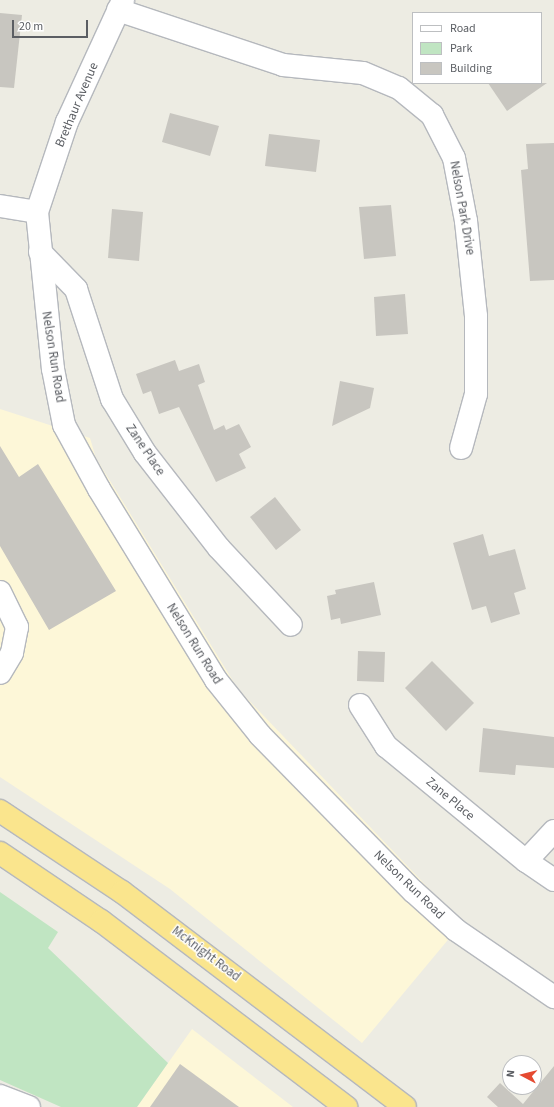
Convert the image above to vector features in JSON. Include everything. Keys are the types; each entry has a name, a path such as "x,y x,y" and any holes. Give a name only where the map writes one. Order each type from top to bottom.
{"highway":[{"name":"McKnight Road","path":"0,811 128,897 405,1107"},
{"path":"0,854 101,922 340,1105"}],"street":[{"name":"Brethaur Avenue","path":"38,212 67,122 121,5"},
{"name":"Nelson Park Drive","path":"121,5 284,65 363,73 399,88 432,115 454,158 466,221 476,316 476,394 461,448"},
{"path":"0,206 38,212"},
{"name":"Nelson Run Road","path":"38,212 40,252 53,368 64,425 99,489 216,680 260,735 413,891 494,959 554,997"},
{"name":"Zane Place","path":"40,252 76,289 112,399 145,453 219,548 291,625"},
{"path":"0,592 17,627 12,652 0,674"},
{"name":"Zane Place","path":"360,705 386,746 526,861 554,880"},
{"path":"526,861 554,831"},
{"path":"0,1096 29,1107"}],"shaded area":[{"path":"0,409 90,438 96,458 238,689 462,923 362,1043 170,889 0,777"},
{"path":"192,1029 293,1107 137,1107"}],"green space":[{"path":"0,892 58,932 48,948 168,1063 137,1107 61,1107 0,1080"}],"building":[{"path":"0,13 22,15 14,88 0,87"},
{"path":"547,83 507,111 489,84"},
{"path":"170,113 219,126 210,156 162,142"},
{"path":"269,134 320,140 316,172 265,166"},
{"path":"554,143 554,280 530,281 521,170 528,169 526,144"},
{"path":"391,205 396,256 364,259 359,207"},
{"path":"112,209 143,212 139,261 108,258"},
{"path":"405,294 408,334 376,336 374,297"},
{"path":"175,360 179,371 199,364 205,382 198,385 214,430 224,425 226,430 239,424 251,447 239,454 246,468 216,482 179,407 159,414 151,391 143,394 136,374"},
{"path":"340,381 374,388 370,408 332,426"},
{"path":"0,446 19,477 38,464 116,591 49,630 0,546"},
{"path":"275,497 301,530 276,550 250,517"},
{"path":"483,534 489,556 515,549 526,589 514,593 520,614 491,623 486,606 472,610 453,543"},
{"path":"374,582 381,615 341,624 340,618 331,620 327,596 336,594 335,590"},
{"path":"358,651 385,652 384,682 357,681"},
{"path":"432,661 474,703 446,731 405,688"},
{"path":"483,728 554,737 554,768 516,765 515,775 479,772"},
{"path":"180,1064 239,1107 150,1107"},
{"path":"554,1066 554,1107 498,1107 487,1097 500,1083 502,1085 502,1095 513,1095 523,1104 530,1095 542,1095 542,1081"}]}
